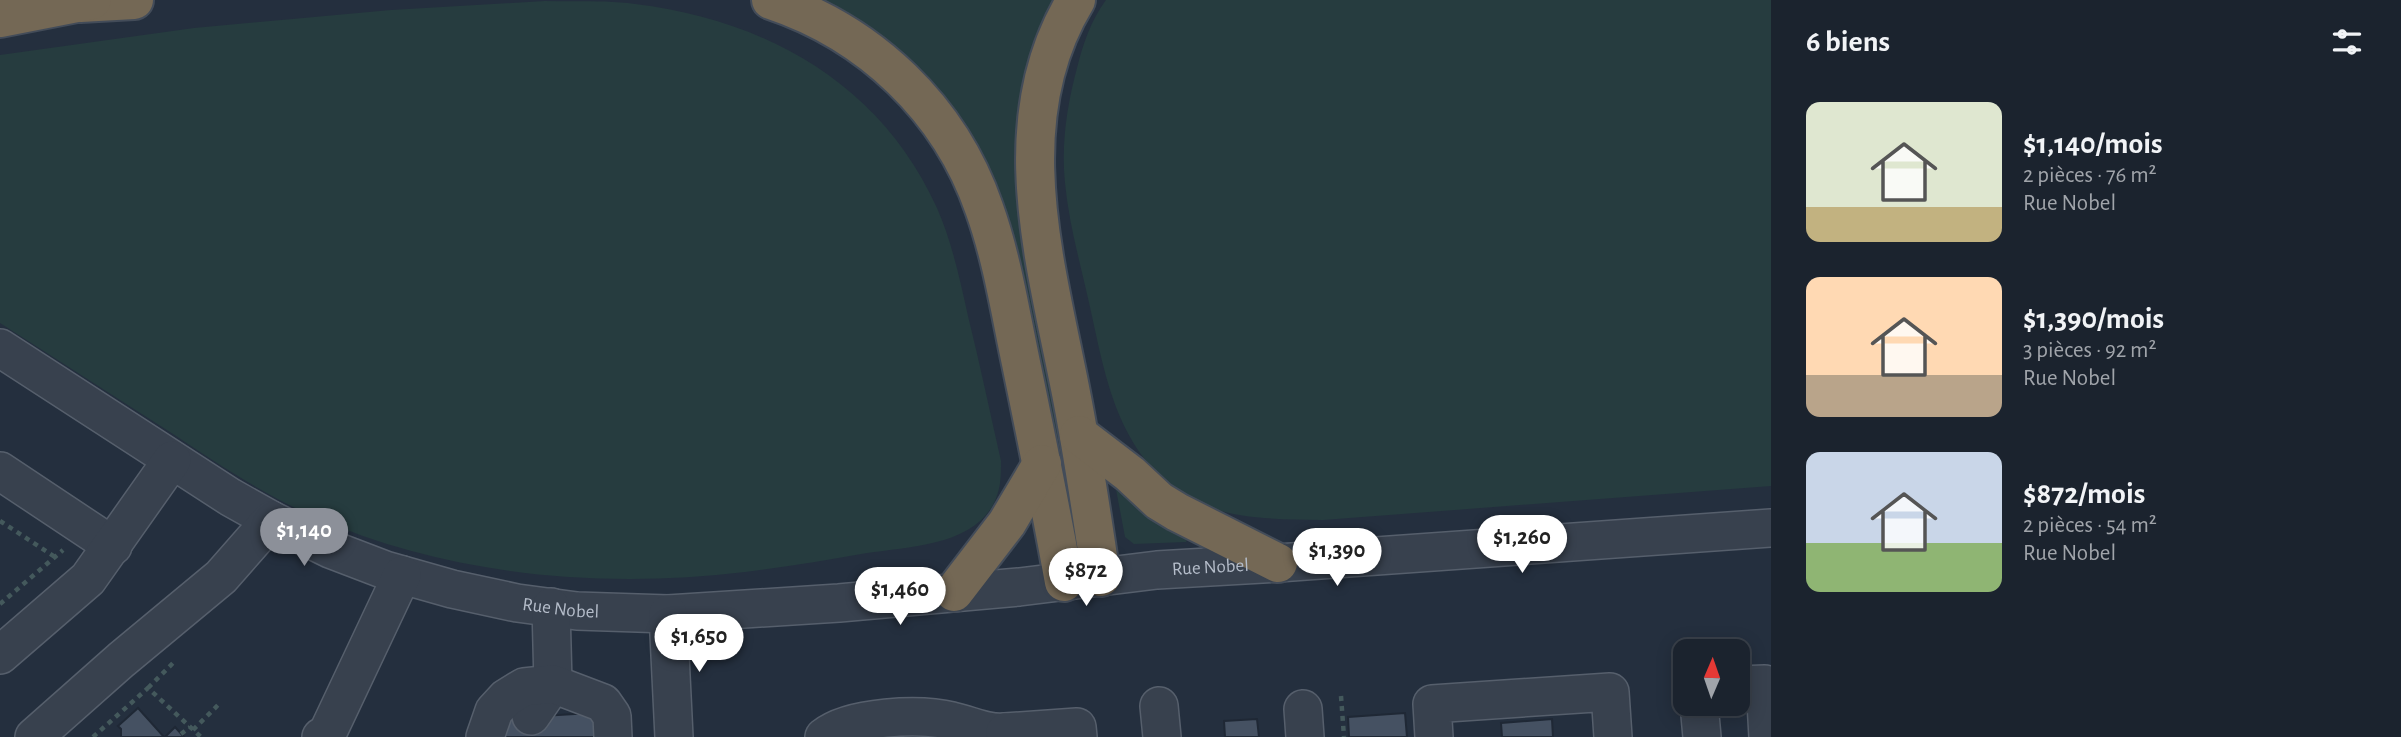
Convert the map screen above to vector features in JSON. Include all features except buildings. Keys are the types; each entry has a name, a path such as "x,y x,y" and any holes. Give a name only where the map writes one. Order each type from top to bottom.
{"highway":[{"path":"0,18 86,1 134,0"},
{"path":"771,0 831,26 876,55 917,94 950,138 976,185 992,233 1042,464 1082,580"},
{"path":"1076,0 1044,74 1038,101 1035,172 1044,252 1079,435 1082,580"},
{"path":"1079,435 1130,474 1159,501 1278,563"},
{"path":"954,592 1007,523 1042,464"}],"street":[{"name":"Rue Nobel","path":"0,348 172,460 271,520 330,549 402,575 452,589 551,607 598,612 668,614 839,603 1082,580 1157,570 1771,528"},
{"path":"0,655 88,579 172,460"},
{"path":"0,471 113,546"},
{"path":"34,737 220,578 271,520"},
{"path":"321,737 327,734 402,575"},
{"path":"531,716 554,684 551,607"},
{"path":"668,614 674,737"},
{"path":"485,737 494,711 506,698 524,687 554,684 603,703 612,716 613,737"},
{"path":"1750,685 1765,684 1768,737"},
{"path":"1434,737 1432,704 1610,692 1613,737"},
{"path":"1700,716 1702,737"},
{"path":"824,737 848,723 926,717 954,721 993,734 1005,735 1077,727 1078,737"}],"path":[{"path":"1,524 54,557 62,566"},
{"path":"0,604 64,549"},
{"path":"93,737 175,661"},
{"path":"148,688 201,737"},
{"path":"1341,696 1344,737"},
{"path":"181,734 191,729 219,704"}],"green space":[{"path":"823,0 1056,0 1036,50 1076,518 1070,518 1015,242 986,165 968,131 946,100 920,71 892,45"},
{"path":"1106,0 1771,0 1771,486 1323,520 1266,518 1227,513 1191,499 1175,489 1155,471 1139,451 1116,407 1101,358 1067,199 1064,154 1070,96 1085,41"},
{"path":"545,1 635,4 684,12 730,25 774,43 814,66 852,93 885,126 913,164 937,208 959,275 1001,461 1000,483 994,504 982,519 967,531 928,544 760,570 691,577 581,578 472,565 418,553 366,537 278,499 223,467 0,323 0,55 194,28 391,10"},
{"path":"1115,484 1188,535 1186,542 1134,544 1125,537"}]}
